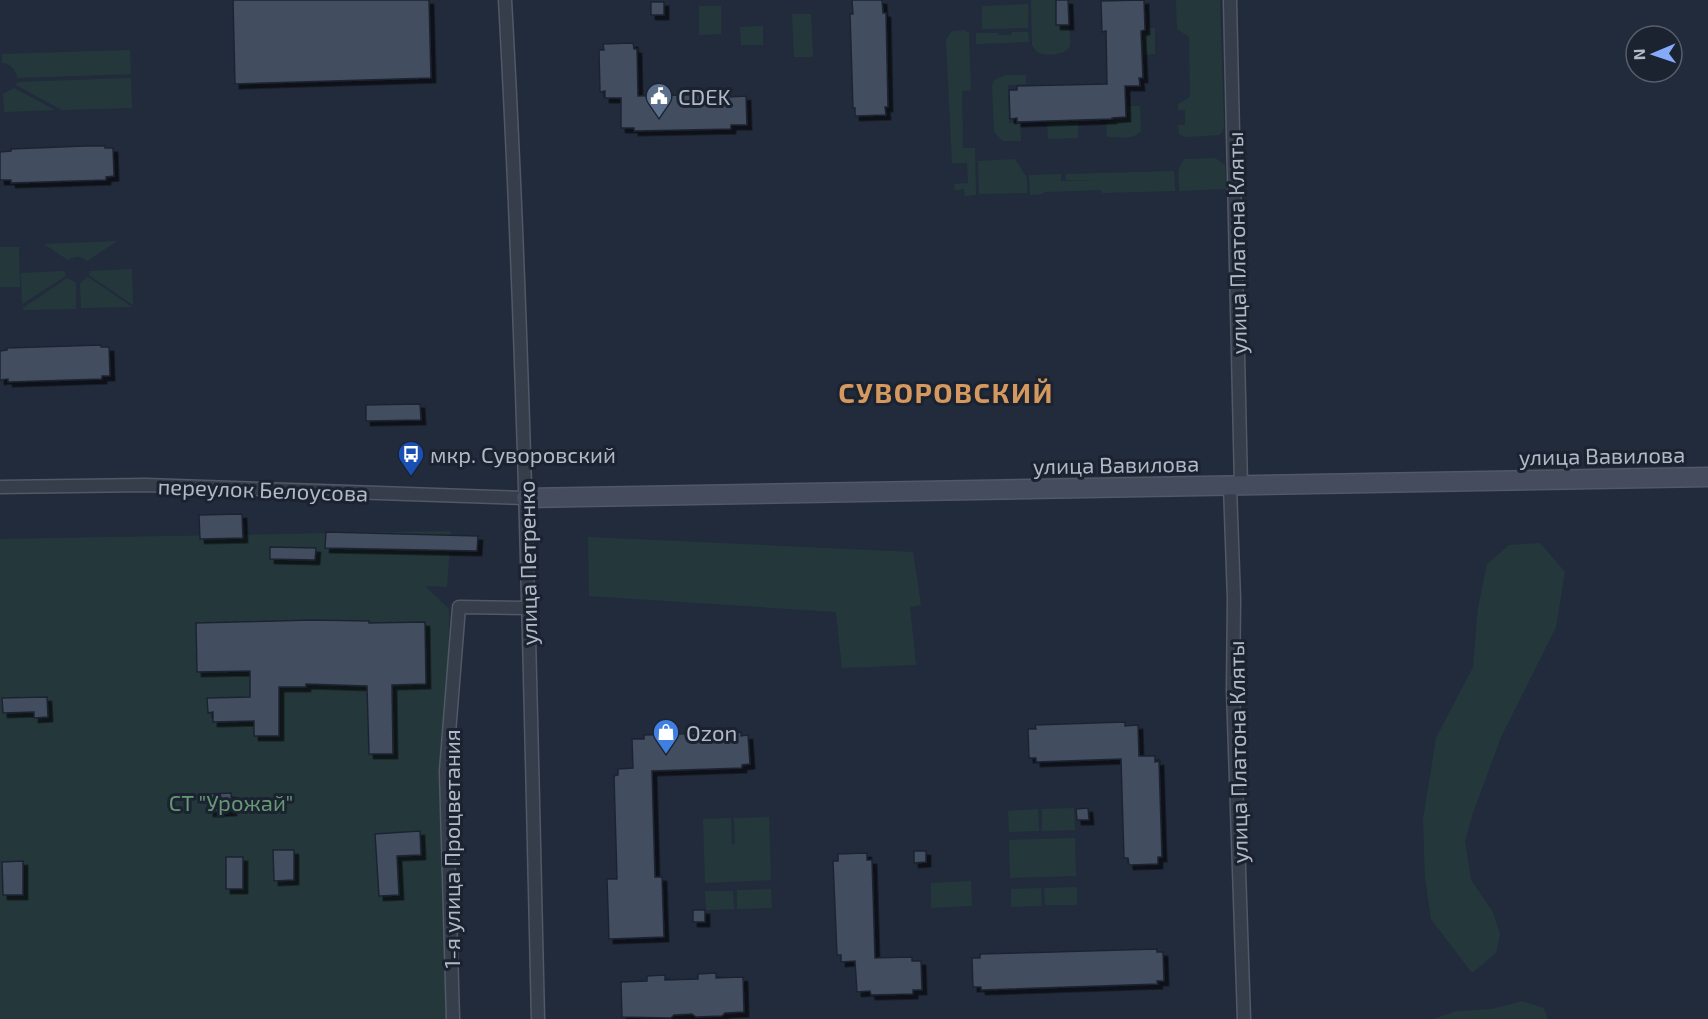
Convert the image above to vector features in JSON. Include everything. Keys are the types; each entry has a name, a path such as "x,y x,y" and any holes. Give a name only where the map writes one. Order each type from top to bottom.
{"street":[{"name":"улица Петренко","path":"505,0 516,206 526,498 538,1019"},
{"name":"улица Платона Кляты","path":"1230,0 1236,486 1233,690 1244,1019"},
{"name":"улица Вавилова","path":"526,498 1708,477"},
{"name":"переулок Белоусова","path":"0,487 146,485 526,498"},
{"name":"1-я улица Процветания","path":"453,1019 446,771 459,607 528,608"}],"green space":[{"path":"1031,0 1056,0 1056,26 1069,26 1070,46 1068,49 1060,53 1042,54 1035,49 1032,45"},
{"path":"1176,0 1220,0 1224,127 1219,135 1185,137 1179,134 1178,125 1185,125 1185,110 1178,110 1178,104 1190,97 1189,37 1177,29"},
{"path":"1028,4 1028,28 982,29 982,6"},
{"path":"699,6 721,6 721,34 699,35"},
{"path":"792,14 811,14 813,57 794,57"},
{"path":"763,26 763,45 741,45 740,27"},
{"path":"1148,28 1155,28 1155,54 1143,55 1143,33 1148,33"},
{"path":"964,30 969,33 971,90 962,91 963,148 975,148 976,195 965,196 964,189 955,190 954,184 968,183 967,163 952,163 946,40 952,31"},
{"path":"1012,32 1028,32 1029,42 976,44 976,33 1011,35"},
{"path":"130,50 131,74 17,78 16,72 8,64 2,63 2,54"},
{"path":"1005,75 1026,75 1026,84 1008,85 1009,123 1020,123 1021,141 1003,141 994,132 992,86 994,80"},
{"path":"131,78 132,108 62,110 16,85 17,82"},
{"path":"14,88 55,110 4,112 3,94"},
{"path":"1127,106 1140,106 1141,131 1130,137 1107,137 1106,123 1114,122 1114,119 1128,119"},
{"path":"1078,122 1078,138 1048,139 1047,123"},
{"path":"1215,158 1225,165 1226,189 1179,191 1179,169 1185,159"},
{"path":"1015,159 1027,178 1027,193 979,194 978,161"},
{"path":"1174,171 1175,191 1102,193 1101,190 1044,192 1030,195 1029,175 1061,174 1061,181 1101,180 1066,180 1066,174"},
{"path":"117,241 87,261 78,257 68,260 44,244"},
{"path":"0,247 19,247 20,287 0,287"},
{"path":"132,269 133,305 89,275 90,271"},
{"path":"64,271 66,276 22,304 21,273"},
{"path":"88,277 132,307 81,308 80,283"},
{"path":"67,278 76,283 76,309 23,310 23,308"},
{"name":"СТ \"Урожай\"","path":"451,531 447,587 425,586 449,609 446,1019 0,1019 0,539"},
{"path":"588,537 913,552 921,605 910,607 916,665 842,668 836,612 589,596"},
{"path":"1540,543 1565,572 1556,627 1501,737 1465,841 1471,880 1493,912 1500,934 1496,953 1472,973 1431,919 1425,879 1423,820 1436,738 1473,667 1478,608 1487,564 1509,545"},
{"path":"1074,808 1075,830 1042,831 1042,809"},
{"path":"1038,809 1039,831 1009,832 1008,811"},
{"path":"769,817 771,880 705,883 703,819 731,818 732,845 735,844 734,818"},
{"path":"1075,838 1076,876 1010,878 1009,840"},
{"path":"971,881 972,906 931,908 931,883"},
{"path":"1077,887 1077,905 1045,905 1044,888"},
{"path":"1041,888 1042,906 1011,907 1011,889"},
{"path":"771,889 772,908 737,909 737,890"},
{"path":"705,891 733,891 734,909 706,910"},
{"path":"1522,1001 1544,1008 1548,1019 1432,1019 1457,1011 1492,1009"}],"building":[{"path":"233,0 429,0 431,78 235,84"},
{"path":"852,0 882,0 883,13 886,13 888,107 885,107 886,115 855,116 850,14 853,14"},
{"path":"1056,0 1068,0 1069,25 1056,25"},
{"path":"1144,0 1145,30 1141,31 1143,78 1139,78 1140,86 1125,86 1126,117 1017,122 1017,118 1010,119 1009,90 1017,90 1017,86 1107,84 1106,31 1102,32 1101,1"},
{"path":"651,2 664,2 664,15 651,15"},
{"path":"633,43 634,49 637,49 638,96 730,94 730,97 746,96 747,125 731,125 731,129 634,131 634,128 621,128 621,98 605,98 605,91 600,92 599,50 604,50 603,44"},
{"path":"85,146 113,148 114,176 106,177 106,180 11,183 11,180 0,180 0,152 11,151 11,149"},
{"path":"101,345 101,347 109,347 110,376 102,376 102,379 8,382 8,379 0,380 0,351 7,350 7,348"},
{"path":"420,404 421,420 366,421 366,405"},
{"path":"242,514 243,538 200,539 199,515"},
{"path":"326,532 478,536 477,551 325,548"},
{"path":"270,547 316,548 315,560 270,559"},
{"path":"369,621 369,623 425,622 426,684 392,685 393,754 369,754 367,686 306,684 306,687 279,687 279,736 254,736 254,721 213,722 213,712 208,713 207,698 250,697 250,671 197,672 196,623"},
{"path":"47,697 48,717 34,718 34,712 3,713 2,698"},
{"path":"1125,722 1125,726 1138,725 1139,756 1155,756 1155,762 1159,761 1162,857 1158,857 1158,864 1129,865 1128,858 1124,858 1121,759 1036,762 1036,758 1029,758 1028,729 1036,729 1035,725"},
{"path":"741,732 741,736 748,735 750,764 742,765 742,768 652,771 655,877 662,877 664,937 609,939 607,879 617,879 614,776 618,775 618,769 633,768 632,739 644,739 644,735"},
{"path":"231,793 232,811 209,812 208,794"},
{"path":"1088,808 1089,820 1077,820 1076,809"},
{"path":"420,831 421,855 397,856 399,895 379,896 375,834"},
{"path":"273,850 294,850 294,880 274,881"},
{"path":"914,851 926,851 926,862 914,863"},
{"path":"867,853 867,860 872,860 875,958 912,957 912,961 921,961 922,990 913,990 913,994 871,995 870,991 857,992 855,961 841,962 841,955 837,955 833,861 838,861 838,854"},
{"path":"226,857 243,857 243,889 226,889"},
{"path":"23,861 23,895 3,895 2,862"},
{"path":"693,910 705,910 705,922 693,922"},
{"path":"1157,949 1157,952 1163,952 1164,981 1157,981 1158,984 981,990 981,987 973,987 972,958 980,958 980,954"},
{"path":"716,973 716,978 743,977 744,1012 725,1013 722,1016 696,1017 692,1014 674,1015 671,1018 622,1017 621,982 647,981 647,976 665,975 665,980 698,979 698,974"}],"place":[{"name":"CDEK","path":"659,119"},
{"name":"мкр. Суворовский","path":"411,477"},
{"name":"Ozon","path":"666,755"}],"district":[{"name":"СУВОРОВСКИЙ","path":"946,392"}]}
